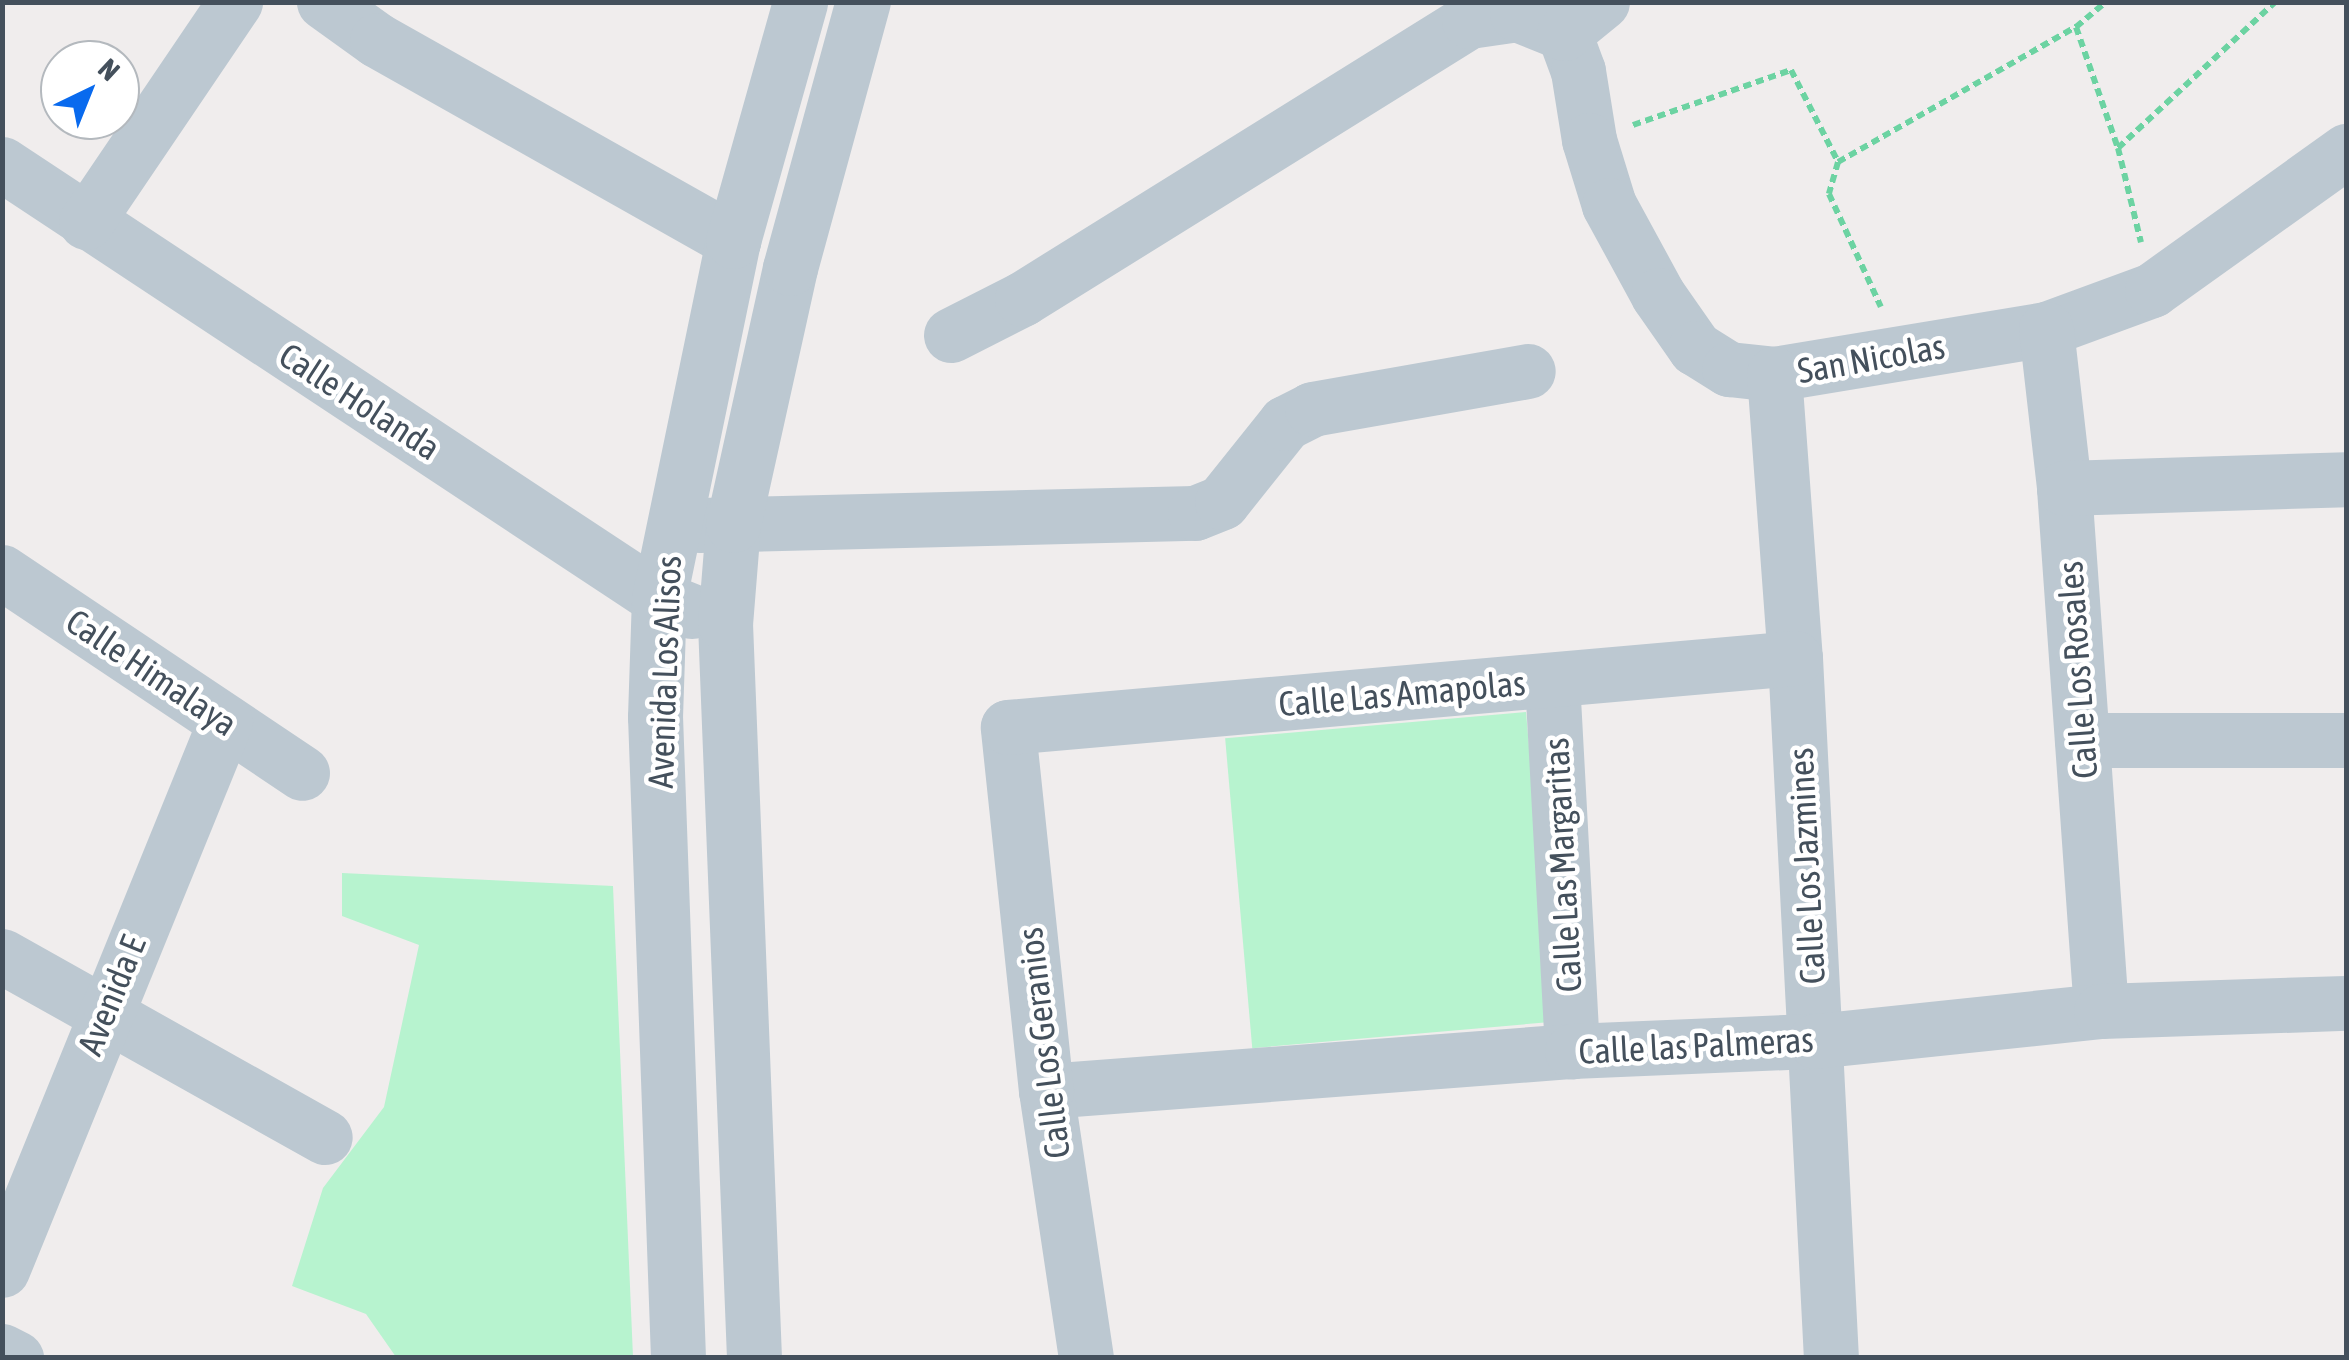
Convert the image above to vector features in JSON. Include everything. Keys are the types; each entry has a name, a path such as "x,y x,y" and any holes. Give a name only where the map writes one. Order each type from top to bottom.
{"street":[{"path":"86,222 235,2"},
{"path":"324,2 384,21 733,241"},
{"name":"Avenida Los Alisos","path":"678,1358 655,716 659,598 671,525 733,241 800,2"},
{"name":"Avenida Los Alisos","path":"754,1358 725,624 733,526 790,268 863,2"},
{"path":"951,335 1022,299 1469,21 1517,14 1583,18"},
{"name":"San Nicolas","path":"1583,18 1578,71 1589,140 1610,205 1658,295 1695,348 1728,369 1774,374 2046,329 2152,290 2346,151"},
{"name":"Calle Holanda","path":"2,164 659,598 725,624"},
{"name":"Calle Los Rosales","path":"2046,329 2064,488 2101,1011"},
{"path":"671,525 1195,513 1222,502 1285,424 1312,409 1528,372"},
{"name":"Calle Los Jazmines","path":"1774,374 1795,658 1831,1358"},
{"path":"2064,488 2346,479"},
{"name":"Calle Himalaya","path":"2,572 302,773"},
{"name":"Calle Las Amapolas","path":"1008,728 1795,658"},
{"name":"Calle Las Margaritas","path":"1552,680 1572,1051"},
{"name":"Avenida E","path":"2,1270 103,1013 225,722"},
{"name":"Calle Los Geranios","path":"1008,728 1046,1091 1086,1358"},
{"path":"2082,740 2346,740"},
{"path":"2,956 325,1136"},
{"name":"Calle las Palmeras","path":"1046,1091 1572,1051 1815,1040 2101,1011 2346,1003"},
{"path":"2,1352 16,1358"}],"path":[{"path":"1838,162 2076,27 2106,2"},
{"path":"2118,148 2275,2"},
{"path":"2076,27 2118,148 2152,290"},
{"path":"1589,140 1790,70 1838,162 1829,194 1900,352"}],"green space":[{"path":"1526,712 1553,1022 1252,1048 1225,738"},
{"path":"342,873 613,886 633,1357 396,1357 366,1314 292,1286 323,1188 384,1107 419,945 342,916"}]}
